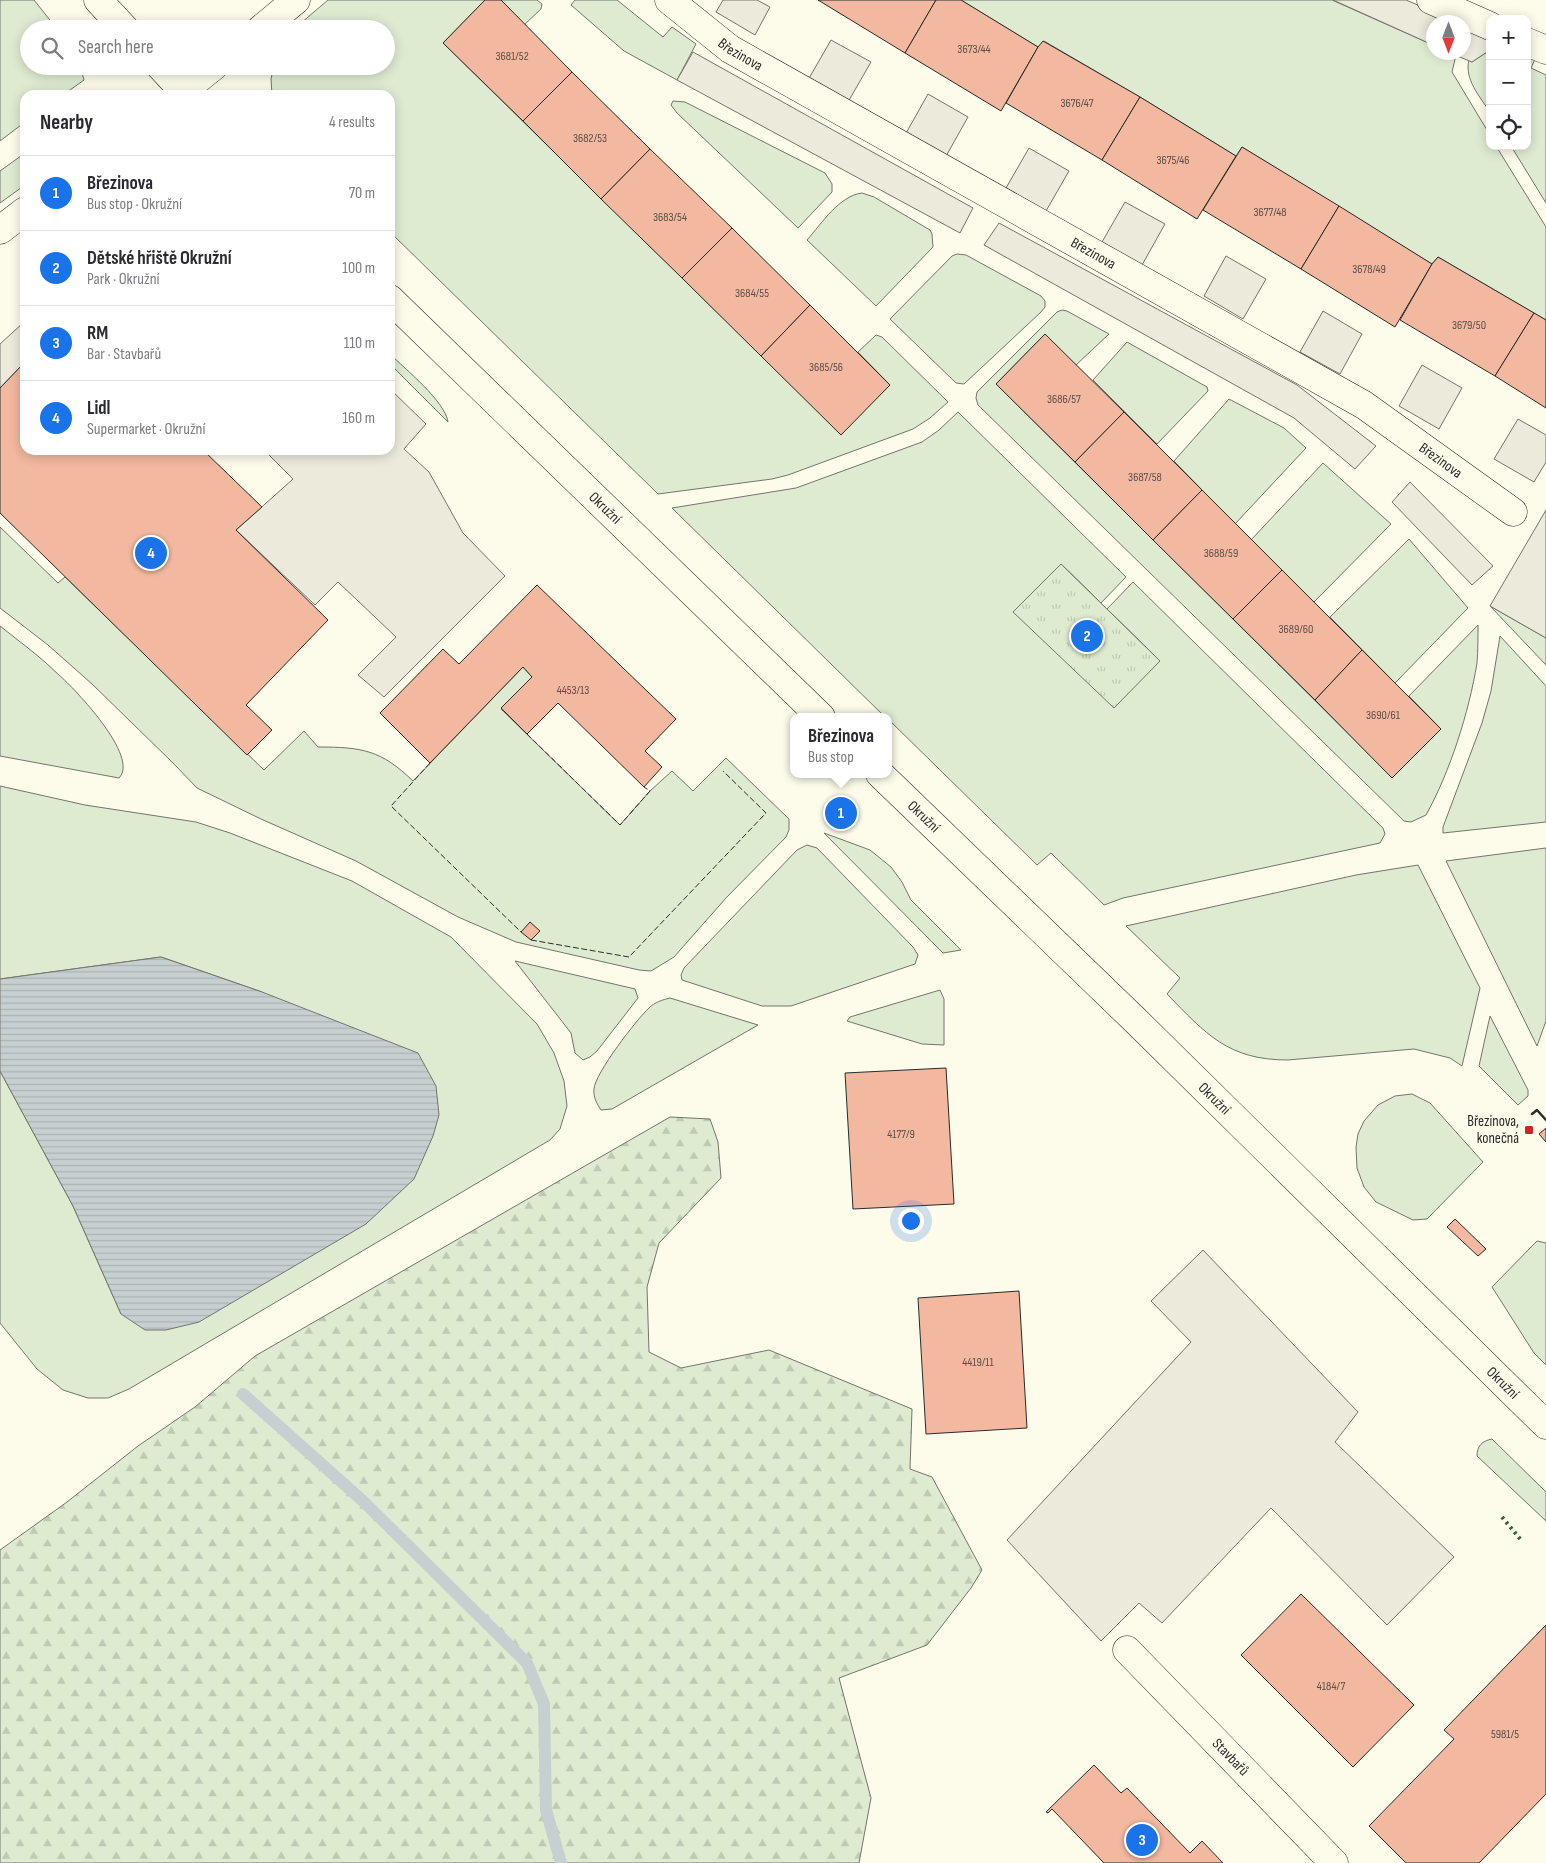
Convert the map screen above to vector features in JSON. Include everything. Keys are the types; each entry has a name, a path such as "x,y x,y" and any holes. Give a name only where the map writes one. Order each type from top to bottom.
{"street":[{"path":"98,0 117,20"},
{"path":"272,20 296,0"},
{"name":"Březinova","path":"669,0 730,49 1364,404 1513,512"},
{"path":"1431,0 1486,24"},
{"path":"1531,44 1546,50"},
{"path":"167,75 180,90"},
{"path":"187,90 204,75"},
{"path":"0,230 20,215"},
{"name":"Okružní","path":"395,304 817,713"},
{"name":"Okružní","path":"884,778 1136,1020 1546,1425"},
{"name":"Stavbařů","path":"1126,1650 1334,1863"}],"green space":[{"path":"0,0 34,0 50,20 20,20 20,75 83,75 84,80 70,90 20,90 20,126 0,141"},
{"path":"328,0 485,0 443,43 841,434 890,385 858,352 876,335 882,337 948,402 930,418 913,429 788,475 772,479 658,494 395,237 395,90 272,90 272,75 395,75 395,20 305,20"},
{"path":"501,0 537,0 542,4 541,9 524,25"},
{"path":"575,0 617,0 663,37 672,27 696,44 677,80 624,51 571,5"},
{"path":"961,0 1332,0 1426,42 1426,60 1455,60 1452,72 1486,128 1486,150 1498,150 1546,227 1546,320 1438,257 1432,264 1242,147 1236,156 1044,41 1038,47"},
{"path":"1486,53 1486,106 1471,81 1468,67 1469,60 1472,62"},
{"path":"1531,55 1536,57 1531,68"},
{"path":"1531,68 1546,75 1546,203 1513,150 1531,150"},
{"path":"673,101 685,102 825,173 832,184 832,192 798,228 677,113 671,105"},
{"path":"20,157 20,189 0,203 0,171"},
{"path":"862,193 874,197 930,230 932,234 933,247 876,306 807,240 838,205 854,195"},
{"path":"957,254 966,255 1041,296 1045,301 1045,307 1041,312 964,384 956,383 890,319 952,256"},
{"path":"1062,310 1109,334 1076,365 1045,334 996,384 1392,777 1441,729 1409,696 1478,625 1477,663 1464,721 1451,761 1426,815 1411,822 1404,821 978,405 977,392 1057,312"},
{"path":"1127,342 1207,387 1208,391 1157,444 1093,380"},
{"path":"395,359 432,395 440,405 448,422 395,369"},
{"path":"1229,399 1284,428 1306,448 1235,524 1174,461"},
{"path":"958,412 1126,577 1101,603 1061,564 1160,661 1107,609 1133,582 1383,828 1385,834 1380,843 1123,898 1104,905 1051,853 1037,865 892,723 892,713 881,713 672,508 796,488 922,442 939,430"},
{"path":"1323,463 1391,524 1314,602 1251,540"},
{"path":"0,527 58,583 65,577 264,770 304,731 318,747 347,748 370,752 391,763 413,781 523,667 532,677 501,709 620,825 650,791 672,771 693,791 726,758 789,819 789,830 786,837 726,898 674,957 651,971 639,970 516,942 458,917 356,861 197,788 92,684 48,645 0,608"},
{"path":"1409,539 1468,608 1395,683 1330,617"},
{"path":"1061,564 1160,661 1114,708 1013,612"},
{"path":"1490,606 1546,638 1546,665"},
{"path":"0,626 52,668 91,708 103,724 121,755 123,768 119,778 0,756"},
{"path":"1500,636 1546,686 1546,822 1443,833 1443,827 1482,723 1491,691"},
{"path":"0,786 85,805 196,822 230,833 352,881 451,937 537,1024 554,1053 564,1081 567,1106 560,1129 550,1140 129,1389 108,1398 88,1398 63,1390 37,1369 0,1323 0,1071 73,1206 121,1314 262,992 161,957 0,979"},
{"path":"824,833 870,850 891,867 902,882 911,900 961,950 943,953"},
{"path":"807,845 817,848 913,947 918,955 915,964 791,1006 762,1006 682,980 681,975 684,968 797,850"},
{"path":"1546,848 1546,1021 1537,1046 1446,861"},
{"path":"1418,865 1480,988 1462,1066 1450,1058 1414,1049 1288,1060 1267,1059 1234,1050 1207,1032 1167,994 1180,978 1126,926 1356,875"},
{"path":"515,961 635,989 638,998 597,1051 583,1060 575,1053 571,1033"},
{"path":"940,990 944,999 944,1045 922,1044 847,1021 850,1017"},
{"path":"670,998 758,1025 612,1109 601,1110 596,1100 594,1089 601,1071 643,1014 654,1004"},
{"path":"1490,1016 1528,1090 1528,1096 1518,1105 1479,1066"},
{"path":"1412,1094 1430,1103 1483,1162 1427,1219 1413,1220 1376,1202 1364,1187 1357,1168 1356,1147 1358,1134 1364,1121 1378,1105 1395,1096"},
{"path":"670,1117 710,1119 718,1142 721,1178 659,1243 647,1287 649,1352 681,1368 769,1350 912,1409 910,1469 932,1477 982,1570 971,1588 927,1645 839,1678 871,1798 859,1863 0,1863 0,1550 67,1502 138,1446 195,1407 255,1356"},
{"path":"1537,1241 1546,1243 1546,1365 1534,1353 1492,1287"},
{"path":"1492,1439 1546,1492 1546,1521 1477,1456 1481,1444"}],"shaded area":[{"path":"723,0 757,0 770,7 755,35 716,12"},
{"path":"1333,0 1406,0 1441,15 1426,15 1426,42"},
{"path":"1471,28 1486,34 1486,53 1472,62 1467,60 1471,60"},
{"path":"831,40 871,62 848,102 808,80"},
{"path":"693,52 973,208 960,233 677,80"},
{"path":"928,94 968,117 945,158 905,135"},
{"path":"1029,148 1069,171 1046,211 1006,188"},
{"path":"1125,202 1165,224 1142,265 1102,242"},
{"path":"999,223 1297,385 1376,446 1355,469 1294,418 984,245"},
{"path":"1226,256 1266,279 1243,319 1204,296"},
{"path":"1323,311 1362,334 1340,374 1300,352"},
{"path":"20,326 20,367 0,388 0,344"},
{"path":"1422,365 1462,388 1439,429 1399,406"},
{"path":"395,394 426,424 404,449 429,472 463,533 505,576 384,697 358,675 396,637 338,582 315,605 236,530 293,479 269,455 395,455"},
{"path":"1518,419 1546,435 1546,462 1534,482 1494,459"},
{"path":"1410,482 1493,566 1472,585 1392,502"},
{"path":"1546,510 1546,638 1490,606"},
{"path":"161,957 262,992 418,1053 436,1086 439,1115 433,1136 414,1179 366,1224 199,1322 166,1330 145,1330 121,1314 73,1206 0,1071 0,979"},
{"path":"1203,1250 1358,1412 1335,1442 1454,1557 1387,1625 1271,1508 1162,1623 1139,1603 1101,1641 1007,1540 1191,1342 1151,1301"}],"building":[{"path":"485,0 501,0 572,72 523,121 443,43"},
{"path":"818,0 936,0 905,53"},
{"path":"936,0 961,0 1038,47 1001,111 905,53"},
{"path":"1043,41 1140,97 1102,160 1006,103"},
{"path":"572,72 650,149 601,199 523,121"},
{"path":"1140,97 1236,156 1197,219 1102,160"},
{"path":"1242,147 1339,206 1301,269 1203,210"},
{"path":"650,149 732,228 682,278 601,199"},
{"path":"1339,206 1432,264 1395,327 1301,269"},
{"path":"732,228 810,305 761,356 682,278"},
{"path":"1438,257 1534,313 1495,376 1400,320 1432,264"},
{"path":"810,305 890,385 841,435 761,356"},
{"path":"1534,313 1546,320 1546,408 1495,376"},
{"path":"1045,334 1124,412 1075,462 996,384"},
{"path":"20,367 20,455 208,455 262,507 236,530 328,620 246,705 272,730 247,755 0,513 0,388"},
{"path":"1124,412 1202,490 1153,540 1075,462"},
{"path":"1202,490 1282,570 1233,619 1153,540"},
{"path":"1282,570 1362,650 1315,700 1233,619"},
{"path":"537,585 676,719 645,751 662,767 644,787 558,703 527,734 501,708 532,677 523,667 430,763 380,713 443,649 459,664"},
{"path":"1362,650 1441,729 1392,778 1315,700"},
{"path":"530,922 540,931 531,940 521,932"},
{"path":"946,1068 954,1204 853,1209 845,1073"},
{"path":"1546,1128 1546,1142 1539,1134"},
{"path":"1455,1219 1486,1249 1478,1256 1447,1227"},
{"path":"1019,1291 1027,1428 926,1434 918,1298"},
{"path":"1301,1594 1414,1705 1353,1767 1241,1655"},
{"path":"1546,1625 1546,1794 1479,1863 1406,1863 1369,1826 1454,1739 1444,1730"},
{"path":"1094,1765 1121,1793 1127,1788 1190,1853 1202,1841 1223,1863 1104,1863 1052,1809 1048,1813 1046,1812"}],"waterway":[{"path":"243,1394 363,1501 527,1663 544,1704 546,1810 561,1863"}],"hedge":[{"path":"1502,1517 1521,1540"}],"fence":[{"path":"527,734 620,825 650,791 644,787"},
{"path":"430,763 391,806 521,932"},
{"path":"531,940 629,957 766,813 723,771"}],"wall":[{"path":"1532,1114 1537,1110 1546,1120"}],"place":[{"name":"Lidl","path":"151,553"},
{"name":"Dětské hřiště Okružní","path":"1087,636"},
{"name":"Březinova","path":"841,813"},
{"name":"Březinova, konečná","path":"1529,1130"},
{"name":"RM","path":"1142,1840"}]}
